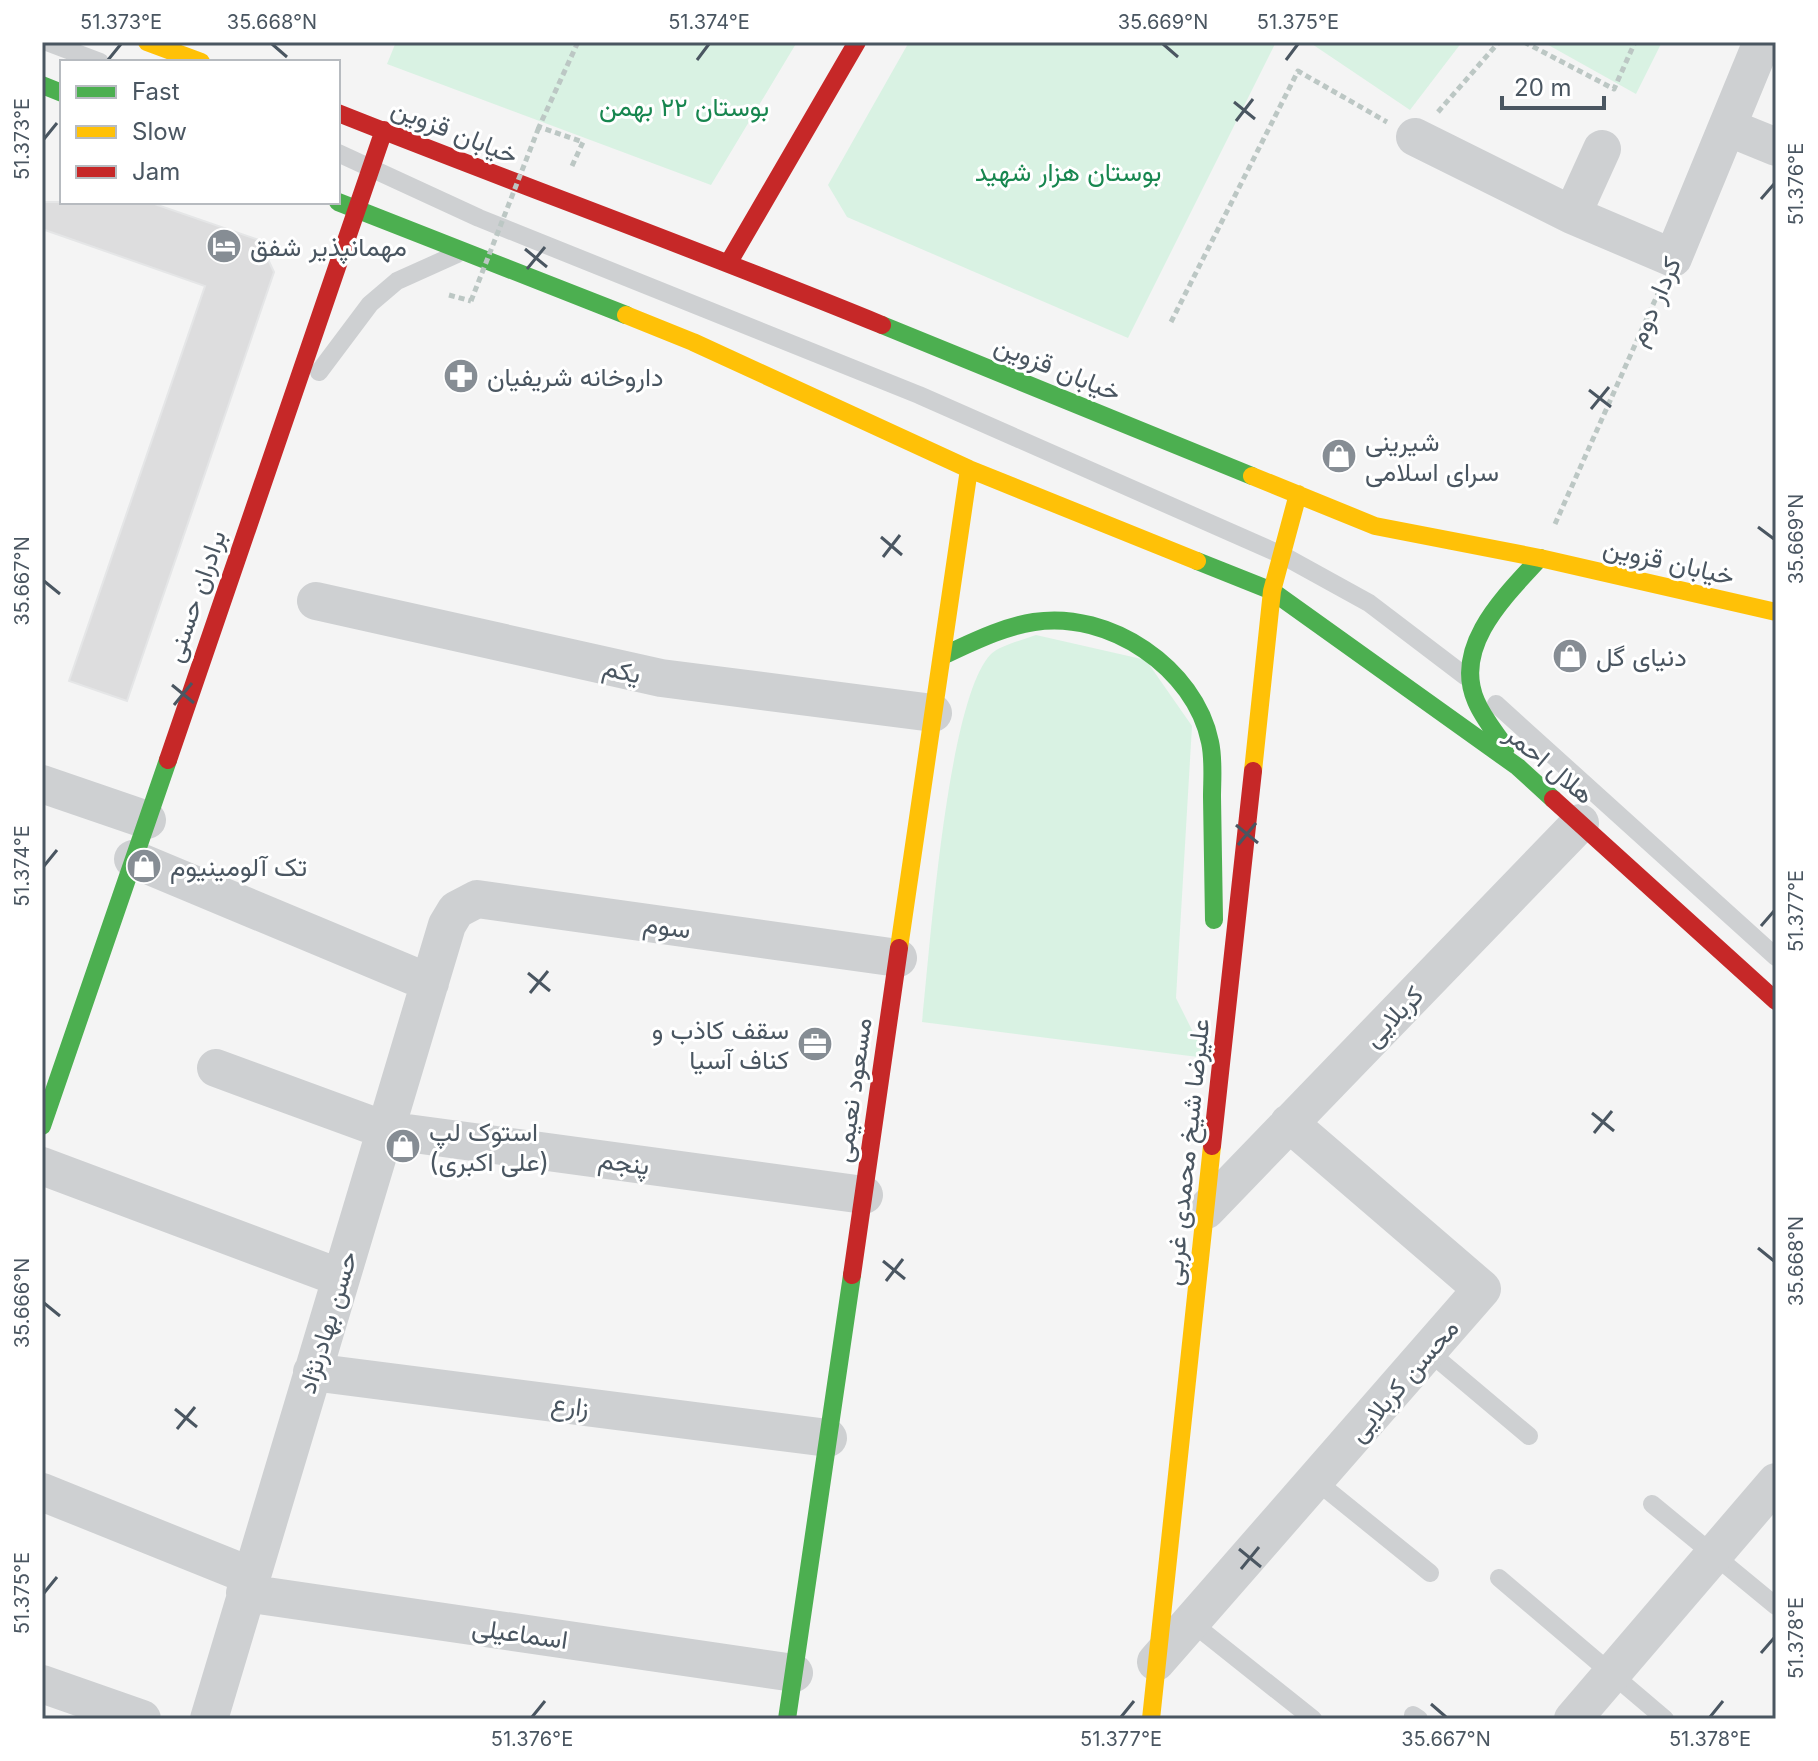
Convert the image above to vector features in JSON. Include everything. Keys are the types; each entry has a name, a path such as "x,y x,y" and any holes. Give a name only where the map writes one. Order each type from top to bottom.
{"main road":[{"path":"147,42 196,60"},
{"path":"729,262 857,42"},
{"name":"خیابان قزوین","path":"340,114 557,200 729,262 1375,526 1540,558 1776,612"},
{"name":"برادران حسنی","path":"43,1129 56,1040 138,861 147,820 346,205 374,168 384,130"},
{"path":"346,205 693,342 969,469 1272,591"},
{"name":"مسعود نعیمی","path":"787,1719 969,469"},
{"name":"علیرضا شیخ محمدی غربی","path":"1151,1719 1272,591 1298,494"},
{"path":"1518,767 1474,696 1472,658 1486,621 1540,558"},
{"name":"هلال احمر","path":"1272,591 1518,767 1776,1001"},
{"path":"942,656 1007,629 1038,622 1071,624 1151,651 1182,679 1205,718 1211,745 1222,1066"}],"street":[{"name":"کردار دوم","path":"1673,258 1762,42"},
{"path":"1727,127 1776,147"},
{"path":"1415,137 1572,215 1673,258"},
{"path":"1572,215 1602,149"},
{"name":"یکم","path":"316,601 661,678 933,713"},
{"path":"42,784 147,820"},
{"name":"کربلایی","path":"1206,1210 1580,823"},
{"path":"138,861 430,983"},
{"name":"سوم","path":"447,925 456,910 477,899 898,958"},
{"name":"حسن بهادرنژاد","path":"209,1719 447,925"},
{"name":"پنجم","path":"216,1068 385,1130 864,1195"},
{"name":"محسن کربلایی","path":"1156,1662 1482,1289 1289,1123"},
{"path":"42,1166 341,1278"},
{"name":"زارع","path":"312,1372 828,1438"},
{"path":"1573,1719 1776,1482"},
{"name":"اسماعیلی","path":"42,1492 248,1584 794,1673"},
{"path":"42,1684 142,1719"}],"lane":[{"path":"47,42 95,60"},
{"path":"340,154 479,218 919,395 1282,555 1369,603 1447,659 1776,957"},
{"path":"43,1129 309,389 329,356 370,304 397,281 466,251"},
{"path":"1428,1351 1529,1436"},
{"path":"1315,1480 1430,1573"},
{"path":"1652,1504 1776,1606"},
{"path":"1499,1578 1665,1719"},
{"path":"1191,1622 1313,1719"}],"path":[{"path":"449,295 471,301 539,127 578,42"},
{"path":"1171,322 1298,71 1415,137 1499,42"},
{"path":"1524,42 1614,89 1635,42"},
{"path":"539,127 583,142"},
{"name":"کردار دوم","path":"1540,558 1673,258"}],"green space":[{"name":"بوستان ۲۲ بهمن","path":"396,42 797,42 711,185 387,64"},
{"name":"بوستان هزار شهید","path":"909,42 1276,42 1128,338 847,217 828,185"},
{"path":"1309,42 1462,42 1410,110"},
{"path":"1543,42 1662,42 1636,94"},
{"path":"1036,635 1146,660 1192,726 1176,998 1206,1058 922,1022 943,828 963,720 976,680 991,654 1006,645"}],"building":[{"path":"42,202 155,204 259,240 274,272 127,701 69,681 205,286 42,229"}],"traffic: fast":[{"path":"42,85 60,92"},
{"path":"340,203 626,315"},
{"path":"882,325 1252,476"},
{"path":"1506,748 1476,701 1470,681 1471,661 1477,641 1498,605 1540,558"},
{"path":"1197,561 1272,591 1518,767 1553,799"},
{"path":"942,656 1010,628 1034,622 1062,621 1091,625 1119,635 1167,668 1187,690 1201,715 1210,742 1214,920"},
{"path":"42,1126 168,760"},
{"path":"787,1719 852,1275"}],"traffic: slow":[{"path":"147,42 196,60"},
{"path":"626,315 693,342 969,469 1197,561"},
{"path":"899,948 969,469"},
{"path":"1252,476 1375,526 1540,558 1776,612"},
{"path":"1253,771 1272,591 1298,494"},
{"path":"1151,1719 1212,1146"}],"traffic: jam":[{"path":"729,262 857,42"},
{"path":"340,114 882,325"},
{"path":"168,760 384,130"},
{"path":"1212,1146 1253,771"},
{"path":"1553,799 1776,1001"},
{"path":"852,1275 899,948"}],"place":[{"name":"مهمانپذیر شفق","path":"224,246"},
{"name":"داروخانه شریفیان","path":"461,376"},
{"name":"شیرینی سرای اسلامی","path":"1339,456"},
{"name":"دنیای گل","path":"1570,656"},
{"name":"تک آلومینیوم","path":"144,866"},
{"name":"سقف کاذب و کناف آسیا","path":"815,1044"},
{"name":"استوک لپ (علی اکبری)","path":"403,1146"}]}
